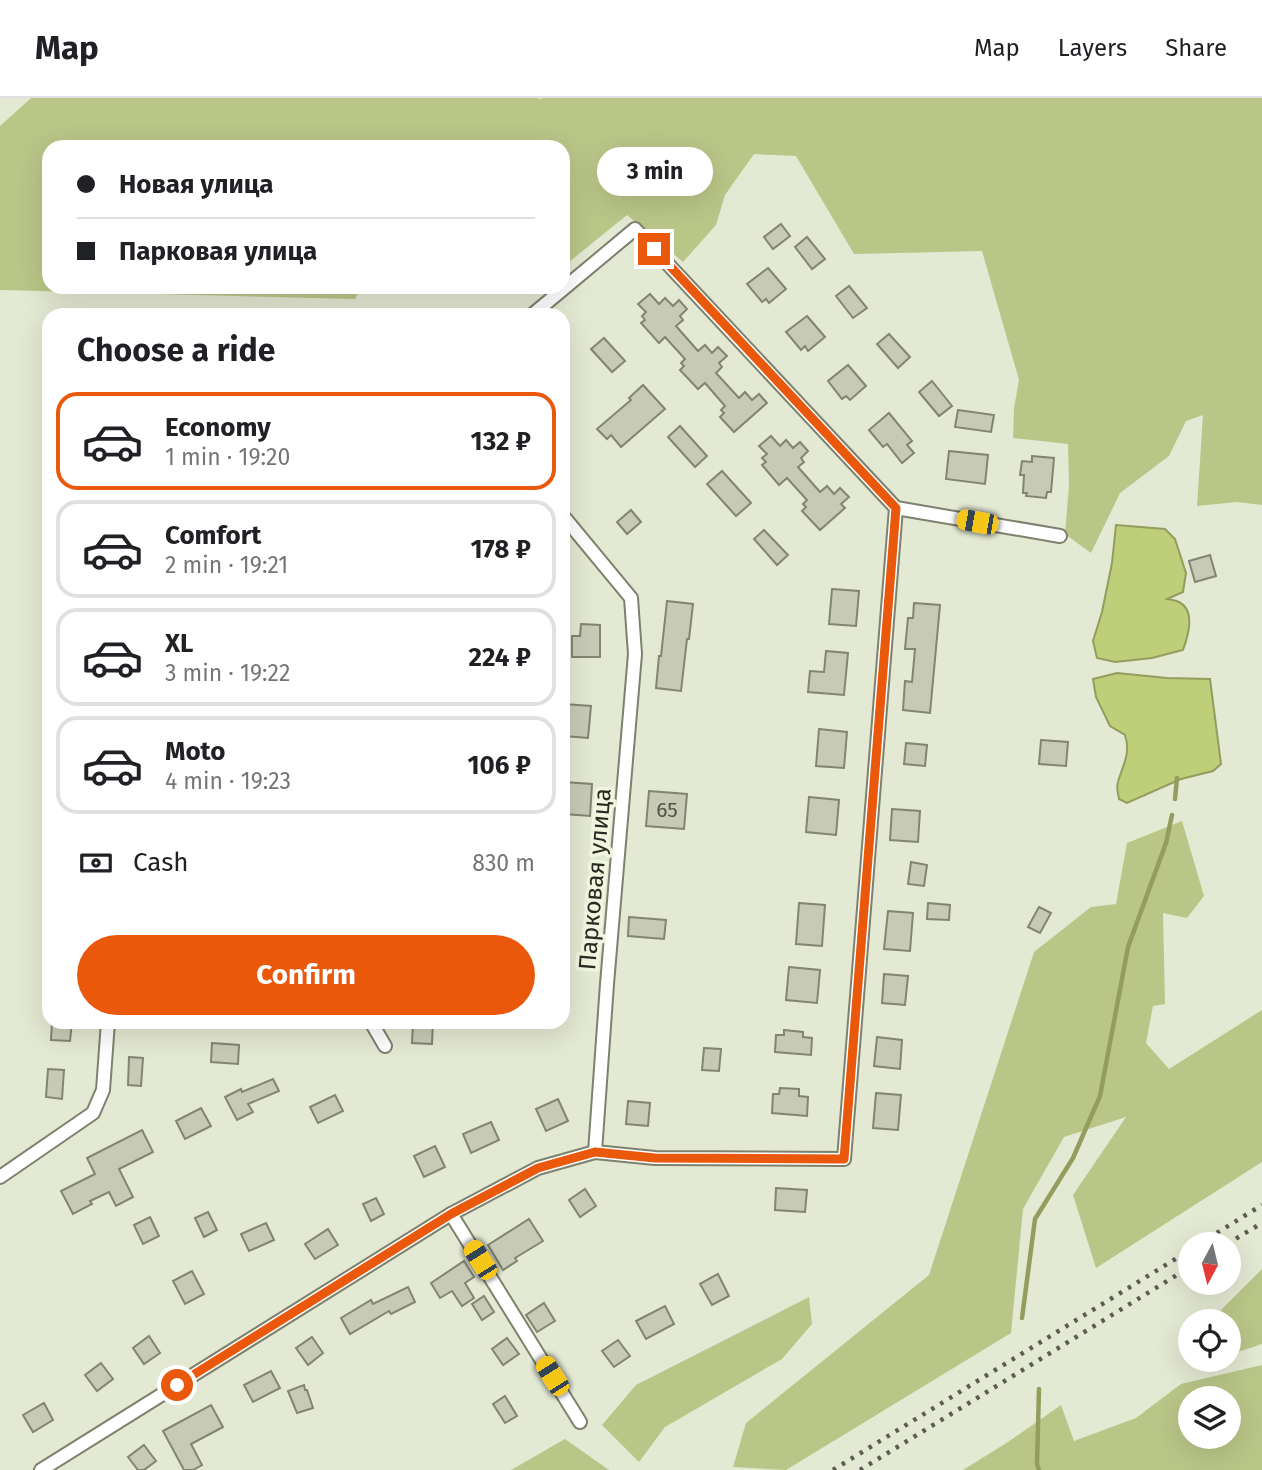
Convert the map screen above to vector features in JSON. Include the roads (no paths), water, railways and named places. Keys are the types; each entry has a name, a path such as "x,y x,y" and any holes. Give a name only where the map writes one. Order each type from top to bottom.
{"street":[{"path":"570,283 635,229 896,508 1060,536"},
{"path":"540,308 557,294"},
{"path":"41,1470 451,1214 538,1168 595,1152 655,1158 844,1159 896,508"},
{"name":"Парковая улица","path":"570,524 631,598 635,654 595,1152"},
{"path":"0,1177 93,1113 103,1090 107,1029"},
{"path":"375,1029 385,1046"},
{"path":"451,1214 580,1422"}],"waterway":[{"path":"1175,799 1177,778"},
{"path":"1022,1318 1035,1219 1073,1158 1100,1096 1128,947 1166,843 1172,815"},
{"path":"1039,1389 1039,1470"}],"railway":[{"path":"1218,1232 1262,1205"},
{"path":"1241,1236 1262,1223"},
{"path":"833,1470 1178,1257"},
{"path":"860,1470 1178,1274"}]}
